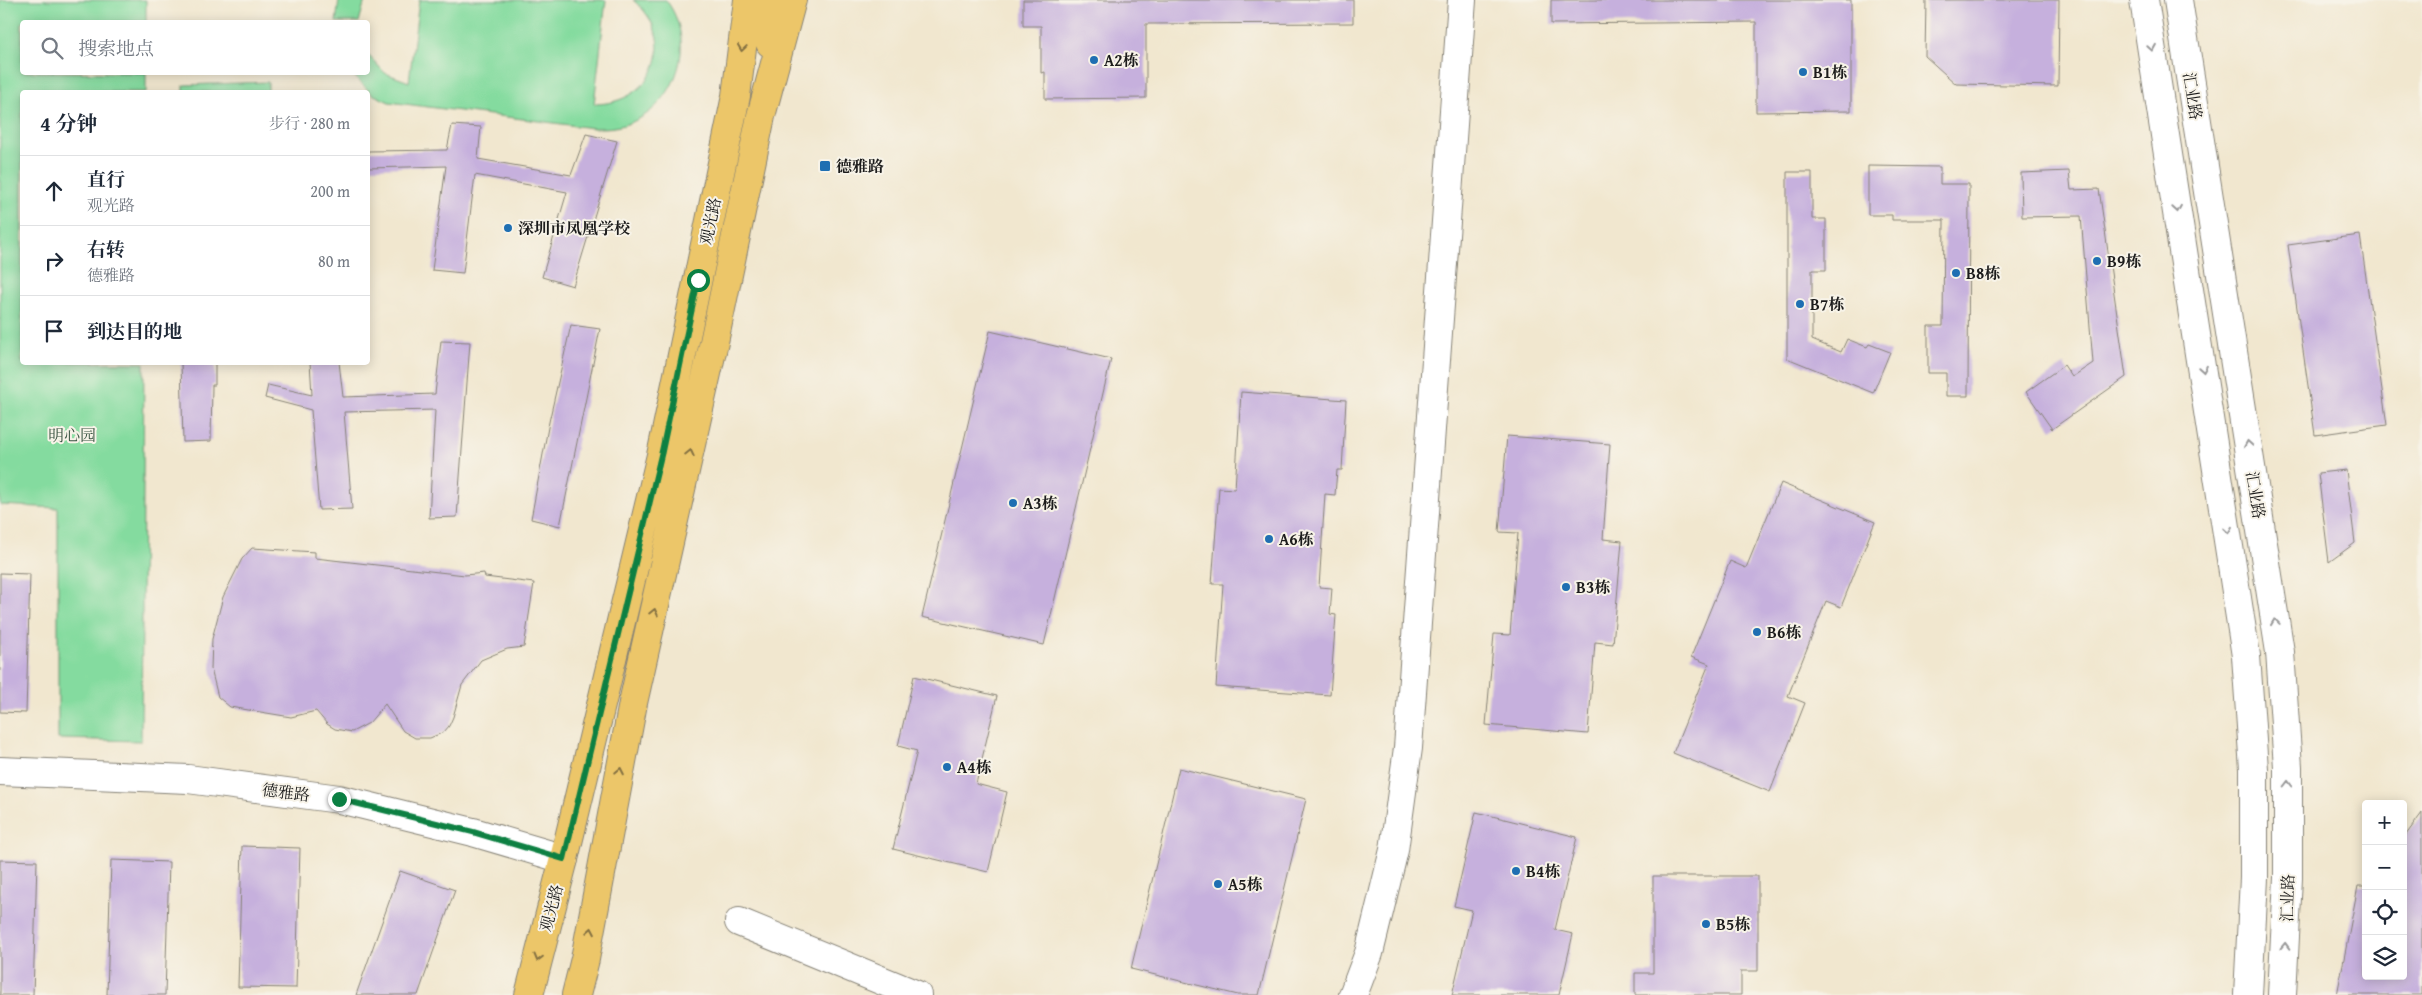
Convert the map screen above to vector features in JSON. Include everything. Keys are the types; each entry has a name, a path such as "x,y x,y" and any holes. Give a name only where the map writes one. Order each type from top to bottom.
{"main road":[{"name":"观光路","path":"528,995 564,859 662,451 736,96 748,0"},
{"path":"770,0 770,82"},
{"name":"观光路","path":"576,995 586,959 633,703 770,82 792,0"}],"street":[{"path":"1354,995 1369,953 1394,850 1408,748 1462,0"},
{"name":"汇业路","path":"2144,0 2246,656 2254,778 2254,878 2248,995"},
{"name":"汇业路","path":"2178,0 2280,652 2288,767 2288,878 2282,995"},
{"name":"德雅路","path":"0,771 188,779 339,799 473,832 564,859"},
{"path":"739,922 917,995"}],"green space":[{"name":"明心园","path":"0,0 146,0 146,20 20,20 20,75 146,75 146,90 20,90 20,365 144,365 141,741 58,739 58,508 0,505"},
{"path":"339,0 365,0 360,20 336,20"},
{"path":"419,0 606,0 594,104 615,101 633,93 646,81 654,67 658,50 656,33 648,16 633,0 666,0 676,17 680,35 681,53 677,71 670,88 659,103 644,116 627,124 610,128 593,128 389,102 372,94 353,75 370,75 370,57 385,73 409,82"},
{"path":"268,82 268,90 184,90 184,85"}],"building":[{"name":"A2栋","path":"1023,0 1353,0 1353,23 1146,24 1146,98 1045,99 1045,72 1041,73 1041,26 1023,26"},
{"name":"B1栋","path":"1551,0 1851,0 1851,111 1756,112 1756,22 1551,24"},
{"path":"1926,0 2059,0 2058,86 1956,84 1925,56"},
{"path":"452,125 481,127 478,159 571,175 586,134 617,141 573,286 542,277 567,192 475,175 463,273 432,270 446,166 370,168 370,151 447,150"},
{"name":"B8栋","path":"1868,166 1940,167 1940,184 1969,184 1968,396 1946,396 1946,373 1928,373 1928,326 1943,326 1944,220 1892,220 1892,215 1868,215"},
{"name":"B9栋","path":"2069,171 2071,190 2099,189 2126,377 2052,429 2026,392 2064,365 2072,377 2093,363 2081,216 2022,217 2021,173"},
{"name":"B7栋","path":"1787,172 1812,172 1812,219 1826,219 1826,270 1812,270 1812,340 1841,352 1847,339 1867,347 1869,344 1890,352 1873,393 1787,358"},
{"path":"2360,235 2387,425 2315,435 2288,245"},
{"path":"571,325 600,329 560,526 531,519 549,422"},
{"name":"A3栋","path":"990,331 1111,359 1044,645 922,617"},
{"path":"441,341 470,342 457,517 429,518 435,410 344,412 352,509 319,510 311,410 265,398 268,385 312,395 310,365 339,365 343,397 435,394"},
{"path":"181,365 215,365 215,385 212,385 211,441 183,442"},
{"name":"A6栋","path":"1241,392 1346,400 1342,470 1337,470 1335,495 1325,494 1319,587 1332,588 1330,614 1336,615 1330,695 1216,687 1223,584 1212,584 1219,488 1235,489"},
{"name":"B3栋","path":"1507,436 1610,444 1603,539 1622,541 1613,644 1595,642 1588,734 1486,725 1494,634 1510,635 1518,533 1499,532"},
{"path":"2346,470 2355,543 2329,562 2318,473"},
{"name":"B6栋","path":"1781,483 1875,522 1841,607 1826,601 1788,696 1805,703 1770,792 1673,753 1709,664 1691,657 1730,561 1746,568"},
{"path":"252,548 315,552 315,558 465,575 484,573 485,577 534,583 524,647 507,649 481,660 462,685 449,726 444,732 430,738 415,738 403,731 385,704 369,723 352,732 335,729 327,724 316,711 291,717 230,707 218,697 211,669 212,639 223,597 242,559"},
{"path":"0,573 30,574 26,713 0,712"},
{"name":"A4栋","path":"914,676 997,696 976,784 1007,792 988,872 893,849 917,751 898,746"},
{"name":"A5栋","path":"1179,768 1306,799 1259,995 1238,995 1131,969"},
{"name":"B4栋","path":"1476,812 1577,837 1555,930 1573,934 1559,995 1452,995 1472,910 1454,906"},
{"path":"2422,813 2422,995 2337,995 2358,886 2362,886 2362,980 2407,980 2407,834"},
{"path":"242,846 300,848 296,988 238,987"},
{"path":"0,860 37,861 33,995 0,995"},
{"path":"111,860 169,862 165,995 107,995"},
{"path":"400,871 455,890 418,995 356,995"},
{"name":"B5栋","path":"1653,876 1758,876 1758,971 1741,971 1741,995 1635,995 1635,973 1653,973"}],"place":[{"name":"A2栋","path":"1094,60"},
{"name":"B1栋","path":"1803,72"},
{"name":"德雅路","path":"825,166"},
{"name":"深圳市凤凰学校","path":"508,228"},
{"name":"B9栋","path":"2097,261"},
{"name":"B8栋","path":"1956,273"},
{"name":"B7栋","path":"1800,304"},
{"name":"A3栋","path":"1013,503"},
{"name":"A6栋","path":"1269,539"},
{"name":"B3栋","path":"1566,587"},
{"name":"B6栋","path":"1757,632"},
{"name":"A4栋","path":"947,767"},
{"name":"B4栋","path":"1516,871"},
{"name":"A5栋","path":"1218,884"},
{"name":"B5栋","path":"1706,924"}],"route":[{"path":"339,799 473,832 564,859 662,451 698,280"}]}
